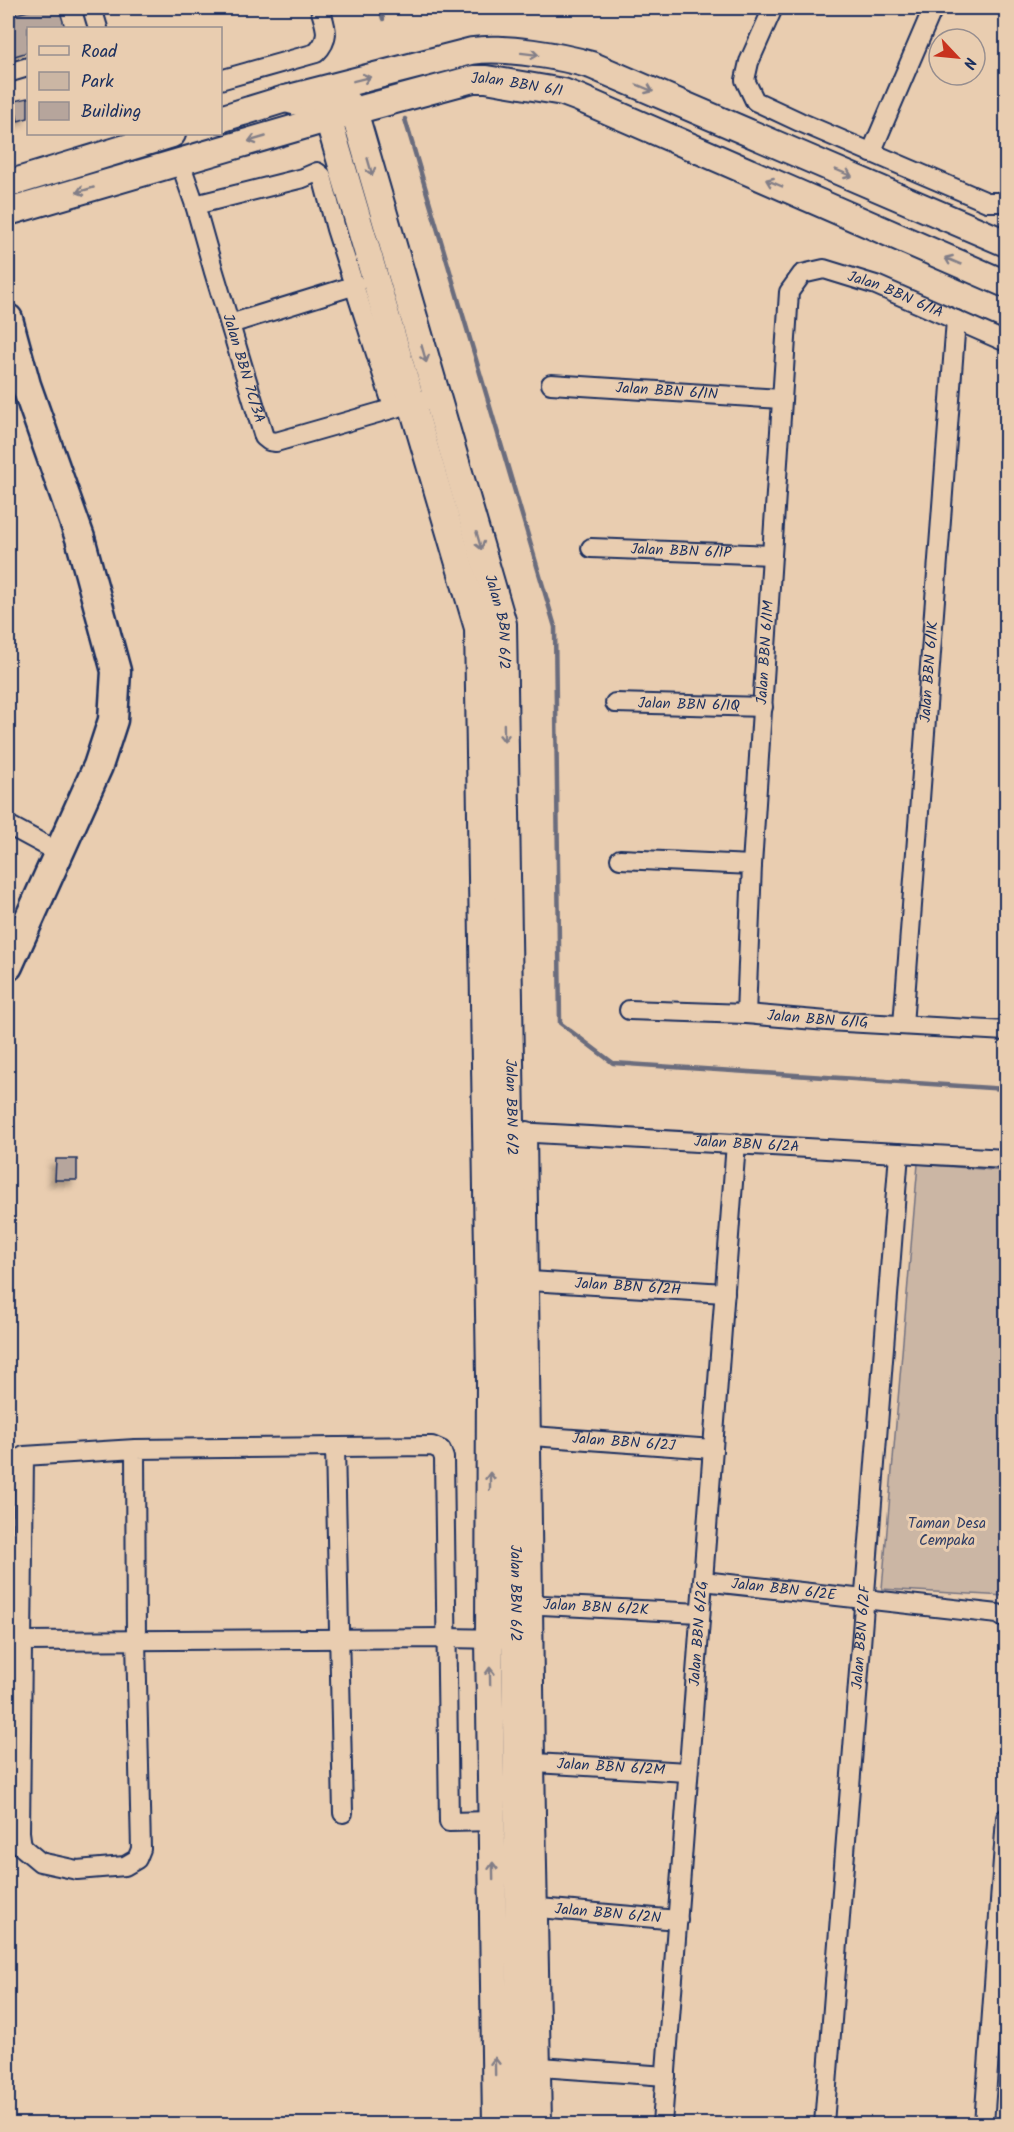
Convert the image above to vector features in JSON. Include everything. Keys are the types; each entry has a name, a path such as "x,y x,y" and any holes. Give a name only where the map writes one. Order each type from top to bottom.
{"main road":[{"path":"8,319 26,385 80,538 116,671 113,720 98,766 8,966"}],"street":[{"path":"92,8 98,27"},
{"path":"222,79 316,53 324,45 327,33 320,8"},
{"path":"773,8 749,62 745,80 754,101 987,202 1002,202 1006,198"},
{"path":"871,153 933,8"},
{"name":"Jalan BBN 6/1","path":"222,118 285,99 472,51 487,49 569,58 591,65 1006,243"},
{"path":"8,73 27,67"},
{"name":"Jalan BBN 6/1","path":"8,212 328,118 473,79 486,79 563,92 1006,284"},
{"path":"285,99 304,104 341,99 349,103 354,111"},
{"name":"Jalan BBN 6/2","path":"354,111 414,402 503,624 519,1132 515,1376 525,1604 515,1639 521,2124"},
{"name":"Jalan BBN 6/2","path":"328,118 414,402 478,628 490,1388 489,1639 496,2124"},
{"path":"8,184 131,140 165,135"},
{"path":"131,140 141,173"},
{"name":"Jalan BBN 7C/3A","path":"180,162 264,437 276,442 414,402"},
{"path":"195,205 303,178 317,172 322,176 336,229 356,285 414,402"},
{"path":"963,224 1006,229"},
{"name":"Jalan BBN 6/1A","path":"789,292 802,274 824,269 876,285 1006,342"},
{"path":"230,324 356,285"},
{"name":"Jalan BBN 6/1M","path":"746,1014 752,866 789,292"},
{"name":"Jalan BBN 6/1K","path":"903,1025 956,320"},
{"name":"Jalan BBN 6/1N","path":"551,384 782,399"},
{"name":"Jalan BBN 6/1P","path":"591,548 772,555"},
{"name":"Jalan BBN 6/1Q","path":"615,702 762,707"},
{"path":"8,825 58,852"},
{"path":"620,860 752,866"},
{"name":"Jalan BBN 6/1G","path":"629,1010 746,1014 1006,1031"},
{"path":"519,1132 530,1281 532,1436 525,1604 535,1762 542,2124"},
{"name":"Jalan BBN 6/2A","path":"485,1133 519,1132 1006,1159"},
{"name":"Jalan BBN 6/2G","path":"662,2124 736,1143"},
{"name":"Jalan BBN 6/2F","path":"824,2124 899,1153"},
{"name":"Jalan BBN 6/2H","path":"530,1281 725,1293"},
{"name":"Jalan BBN 6/2J","path":"532,1436 713,1449"},
{"path":"135,1449 136,1640 141,1848 137,1858 125,1866 78,1870 40,1862 22,1847 20,1832 24,1456 135,1449 432,1446 441,1450 444,1458 449,1822 492,1821"},
{"path":"335,1447 343,1813"},
{"name":"Jalan BBN 6/2E","path":"703,1581 998,1614 1006,1619"},
{"name":"Jalan BBN 6/2K","path":"490,1604 700,1613"},
{"path":"21,1641 515,1639"},
{"name":"Jalan BBN 6/2M","path":"535,1762 687,1773"},
{"path":"984,2124 999,2022 1006,1818"},
{"name":"Jalan BBN 6/2N","path":"539,1908 678,1920"},
{"path":"541,2067 666,2076"}],"green space":[{"name":"Taman Desa Cempaka","path":"918,1164 1006,1171 1006,1596 882,1589"}],"building":[{"path":"40,8 59,8 65,27 27,27 27,52 8,58 8,16"},
{"path":"27,98 27,118 18,121 14,101"},
{"path":"56,1159 77,1159 77,1180 55,1180"}],"waterway":[{"path":"380,8 383,19"},
{"path":"405,119 555,627 560,1023 613,1063 1006,1089"}]}
